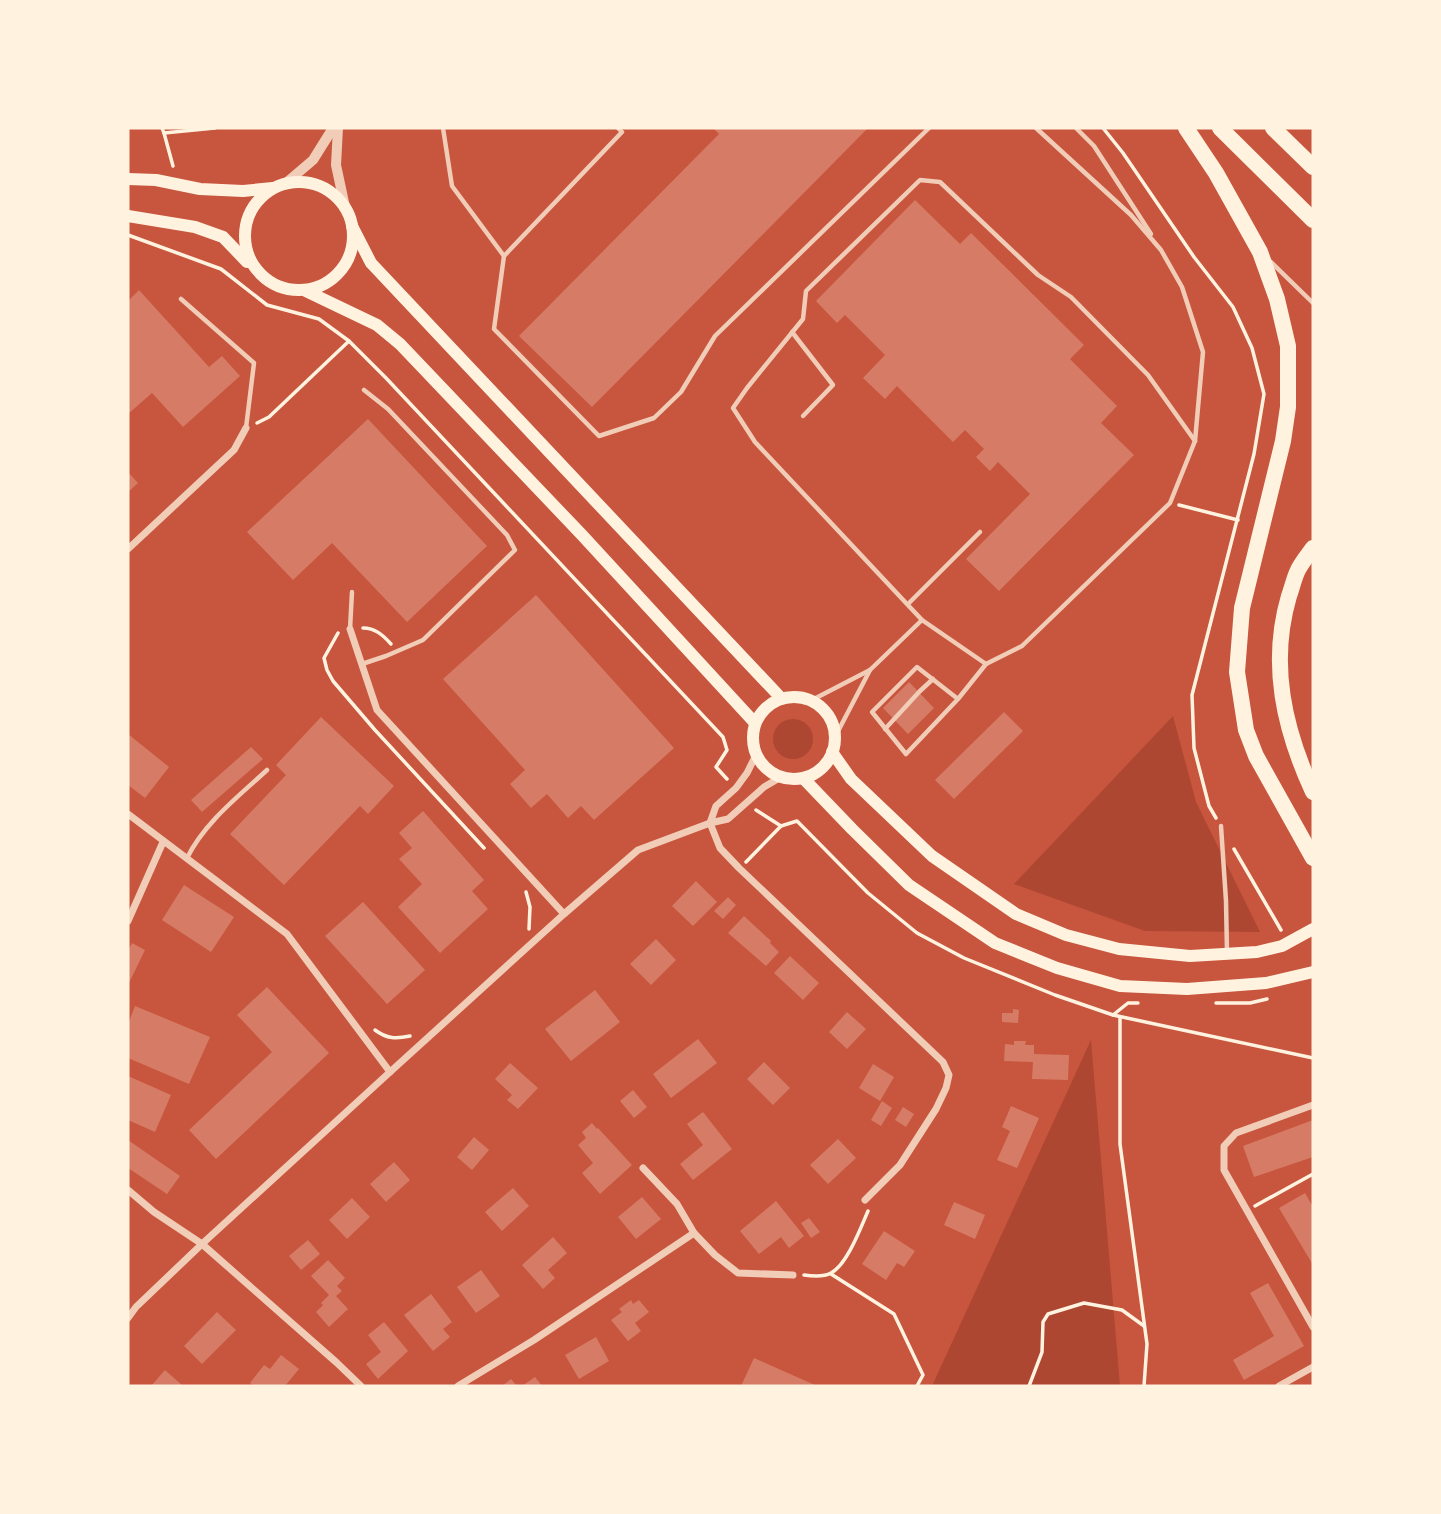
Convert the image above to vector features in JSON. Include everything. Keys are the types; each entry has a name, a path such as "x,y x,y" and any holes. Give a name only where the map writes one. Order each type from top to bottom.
{"highway":[{"path":"1186,128 1216,173 1260,252 1277,299 1288,346 1288,407 1283,441 1242,608 1237,672 1246,730 1256,756 1313,859"},
{"path":"1220,128 1313,220"},
{"path":"1273,128 1313,167"},
{"path":"1312,788 1294,747 1283,706 1279,661 1286,607 1297,572 1313,548"}],"main road":[{"path":"128,179 156,180 200,189 243,191 301,182 319,186 334,195 345,207 370,263 781,698"},
{"path":"254,268 247,254 244,234 247,216 259,199 273,188"},
{"path":"128,216 194,227 223,237 271,282 287,289 306,291 377,325 400,344 582,535 755,723"},
{"path":"306,291 325,284 338,274 348,260 353,245 352,226"},
{"path":"796,696 812,700 828,713 832,722 835,737 832,752 823,767 803,778 781,777 763,765 755,755 752,736 755,723 767,706 781,698 796,696"},
{"path":"832,752 850,779 932,856 1016,914 1066,935 1119,949 1190,956 1257,952 1282,946 1313,929"},
{"path":"803,778 909,885 995,943 1057,968 1120,986 1186,989 1266,983 1313,972"}],"street":[{"path":"286,183 313,160 332,128"},
{"path":"338,128 336,165 345,207"},
{"path":"128,549 234,450 246,428"},
{"path":"350,629 377,710 564,914"},
{"path":"755,755 736,788 716,806 710,823 720,848 943,1062 948,1076 946,1088 936,1109 900,1165 865,1200"},
{"path":"128,1318 136,1307 202,1244 564,914 638,850 728,819 781,777"},
{"path":"128,814 287,934 390,1072"},
{"path":"128,921 163,842"},
{"path":"1313,1105 1236,1133 1224,1146 1224,1170 1313,1327"},
{"path":"643,1168 677,1204 694,1233 715,1255 738,1273 793,1275"},
{"path":"128,1190 202,1244 360,1386"},
{"path":"458,1386 694,1233"},
{"path":"1279,1386 1313,1367"}],"lane":[{"path":"443,128 452,186 504,256"},
{"path":"618,128 622,131 504,256 494,330 599,436 654,418 681,392 715,336 929,128"},
{"path":"1037,128 1131,215 1161,250"},
{"path":"958,699 917,667 872,712 906,754 958,699 986,664 1022,646 1170,503 1195,441 1203,352 1182,287 1094,146 1076,128"},
{"path":"986,664 922,620 755,442 733,408 803,319 806,291 920,180 940,181 1038,275 1071,298 1148,375 1195,441"},
{"path":"1260,252 1313,303"},
{"path":"181,299 254,363 246,428"},
{"path":"792,332 832,385 803,416"},
{"path":"362,664 424,640 515,550 507,535 388,409 364,390"},
{"path":"908,604 980,532"},
{"path":"350,629 352,592"},
{"path":"812,700 870,670 922,620"},
{"path":"835,737 870,670"},
{"path":"886,729 933,680"},
{"path":"187,859 212,821 267,770"},
{"path":"1221,826 1227,954"}],"path":[{"path":"162,128 173,166"},
{"path":"164,133 215,128"},
{"path":"1103,128 1194,257 1233,307 1252,348 1264,394 1255,454 1192,695 1194,748 1209,806 1282,932"},
{"path":"128,235 220,270 267,305 319,319 349,341 723,737 727,750 716,767 736,788"},
{"path":"246,428 269,417 349,341"},
{"path":"1170,503 1238,520"},
{"path":"392,653 391,644 372,628 350,629 337,633 324,658 333,681 491,855"},
{"path":"749,802 781,826"},
{"path":"739,869 781,826 797,821 868,893 917,933 964,958 1055,995 1120,1017 1313,1058"},
{"path":"522,888 527,894 530,907 529,931"},
{"path":"1120,1017 1120,1144 1147,1344 1144,1386"},
{"path":"369,1025 382,1035 396,1039 418,1034"},
{"path":"1247,1210 1313,1174"},
{"path":"831,1274 846,1256 860,1229 870,1207 865,1200"},
{"path":"793,1275 831,1274 894,1314 923,1375 917,1386"},
{"path":"1029,1386 1042,1352 1043,1322 1048,1314 1084,1303 1122,1310 1145,1326"}],"shaded area":[{"path":"1173,716 1196,802 1260,932 1145,931 1014,884"},
{"path":"793,719 807,725 813,739 807,753 793,759 779,753 773,739 779,725"},
{"path":"1091,1040 1120,1386 932,1386"}],"building":[{"path":"713,128 868,128 592,407 519,336 719,134"},
{"path":"915,200 960,244 971,233 1084,345 1070,359 1117,406 1101,423 1134,455 999,591 966,559 1030,494 998,462 990,471 976,457 984,449 965,430 953,442 897,386 885,399 863,378 885,355 845,315 837,323 816,301"},
{"path":"139,290 209,367 222,356 240,376 183,427 152,393 128,414 128,301"},
{"path":"368,419 487,546 407,622 332,543 293,580 247,532"},
{"path":"128,472 138,483 128,492"},
{"path":"536,595 674,748 594,820 581,806 568,818 547,794 531,808 510,784 525,770 443,679"},
{"path":"909,682 934,708 908,734 883,708"},
{"path":"1004,712 1023,731 954,799 935,780"},
{"path":"321,717 394,786 368,814 360,806 284,885 230,834 286,775 276,765"},
{"path":"128,734 169,767 145,798 128,785"},
{"path":"251,747 263,759 202,812 191,800"},
{"path":"423,811 484,880 472,891 488,909 440,953 398,907 422,884 399,859 412,848 399,833"},
{"path":"696,881 717,902 693,926 672,906"},
{"path":"184,885 234,917 211,952 162,920"},
{"path":"728,897 736,905 723,919 714,911"},
{"path":"363,902 425,970 387,1004 325,936"},
{"path":"744,916 779,952 766,966 728,933"},
{"path":"656,939 676,960 651,985 630,964"},
{"path":"132,943 145,950 128,985 128,951"},
{"path":"790,956 819,983 803,1000 774,973"},
{"path":"267,987 329,1053 216,1159 189,1130 272,1052 237,1015"},
{"path":"595,990 620,1022 571,1061 545,1029"},
{"path":"135,1006 210,1037 189,1084 128,1058 128,1024"},
{"path":"1013,1009 1019,1010 1018,1023 1002,1022 1002,1013 1013,1013"},
{"path":"847,1012 866,1029 847,1049 829,1032"},
{"path":"698,1039 717,1063 671,1098 653,1074"},
{"path":"1014,1041 1026,1041 1025,1045 1034,1045 1034,1054 1069,1055 1068,1080 1032,1079 1033,1062 1004,1061 1005,1044 1014,1045"},
{"path":"764,1062 790,1088 773,1105 747,1079"},
{"path":"510,1063 538,1088 518,1109 507,1100 512,1095 495,1079"},
{"path":"873,1064 894,1077 880,1101 859,1088"},
{"path":"128,1076 171,1095 155,1132 128,1120"},
{"path":"633,1090 647,1107 634,1118 620,1101"},
{"path":"882,1101 892,1108 881,1126 871,1120"},
{"path":"1011,1106 1039,1118 1017,1168 997,1160 1010,1131 1002,1127"},
{"path":"903,1107 914,1114 906,1127 895,1120"},
{"path":"703,1112 732,1149 693,1180 680,1164 703,1145 687,1124"},
{"path":"1313,1120 1313,1157 1254,1177 1243,1146"},
{"path":"592,1123 632,1165 600,1194 582,1173 593,1163 578,1145 586,1138 582,1132"},
{"path":"474,1137 489,1150 472,1170 457,1157"},
{"path":"838,1139 856,1158 828,1184 810,1165"},
{"path":"128,1140 180,1176 167,1194 128,1168"},
{"path":"394,1162 410,1180 386,1202 370,1184"},
{"path":"513,1188 529,1206 502,1231 485,1212"},
{"path":"1305,1193 1313,1207 1313,1265 1279,1208"},
{"path":"642,1197 661,1219 636,1239 618,1217"},
{"path":"352,1198 370,1217 347,1239 329,1220"},
{"path":"776,1201 804,1236 789,1248 781,1237 759,1254 740,1231"},
{"path":"954,1202 985,1215 975,1239 944,1225"},
{"path":"809,1218 820,1232 811,1238 801,1223"},
{"path":"884,1231 915,1251 904,1267 897,1263 886,1280 862,1264"},
{"path":"553,1237 567,1253 548,1270 555,1278 543,1289 522,1265"},
{"path":"308,1240 320,1254 301,1270 289,1256"},
{"path":"328,1260 345,1278 337,1286 342,1291 336,1296 348,1309 329,1327 316,1312 329,1295 311,1276"},
{"path":"481,1270 500,1296 476,1313 457,1287"},
{"path":"1268,1283 1304,1346 1244,1380 1233,1360 1274,1336 1250,1293"},
{"path":"431,1294 452,1322 443,1329 450,1337 433,1351 404,1315"},
{"path":"631,1300 633,1304 639,1300 649,1312 635,1323 641,1331 628,1341 611,1320 622,1312 619,1309"},
{"path":"217,1312 236,1330 202,1364 184,1346"},
{"path":"384,1322 408,1351 378,1379 366,1364 381,1352 368,1335"},
{"path":"596,1337 609,1361 579,1379 565,1355"},
{"path":"281,1355 299,1369 285,1386 252,1386 250,1383 264,1365 270,1369"},
{"path":"754,1358 817,1386 741,1386"},
{"path":"165,1370 183,1386 151,1386"},
{"path":"535,1377 542,1386 522,1386"},
{"path":"511,1379 517,1386 502,1386"}]}
